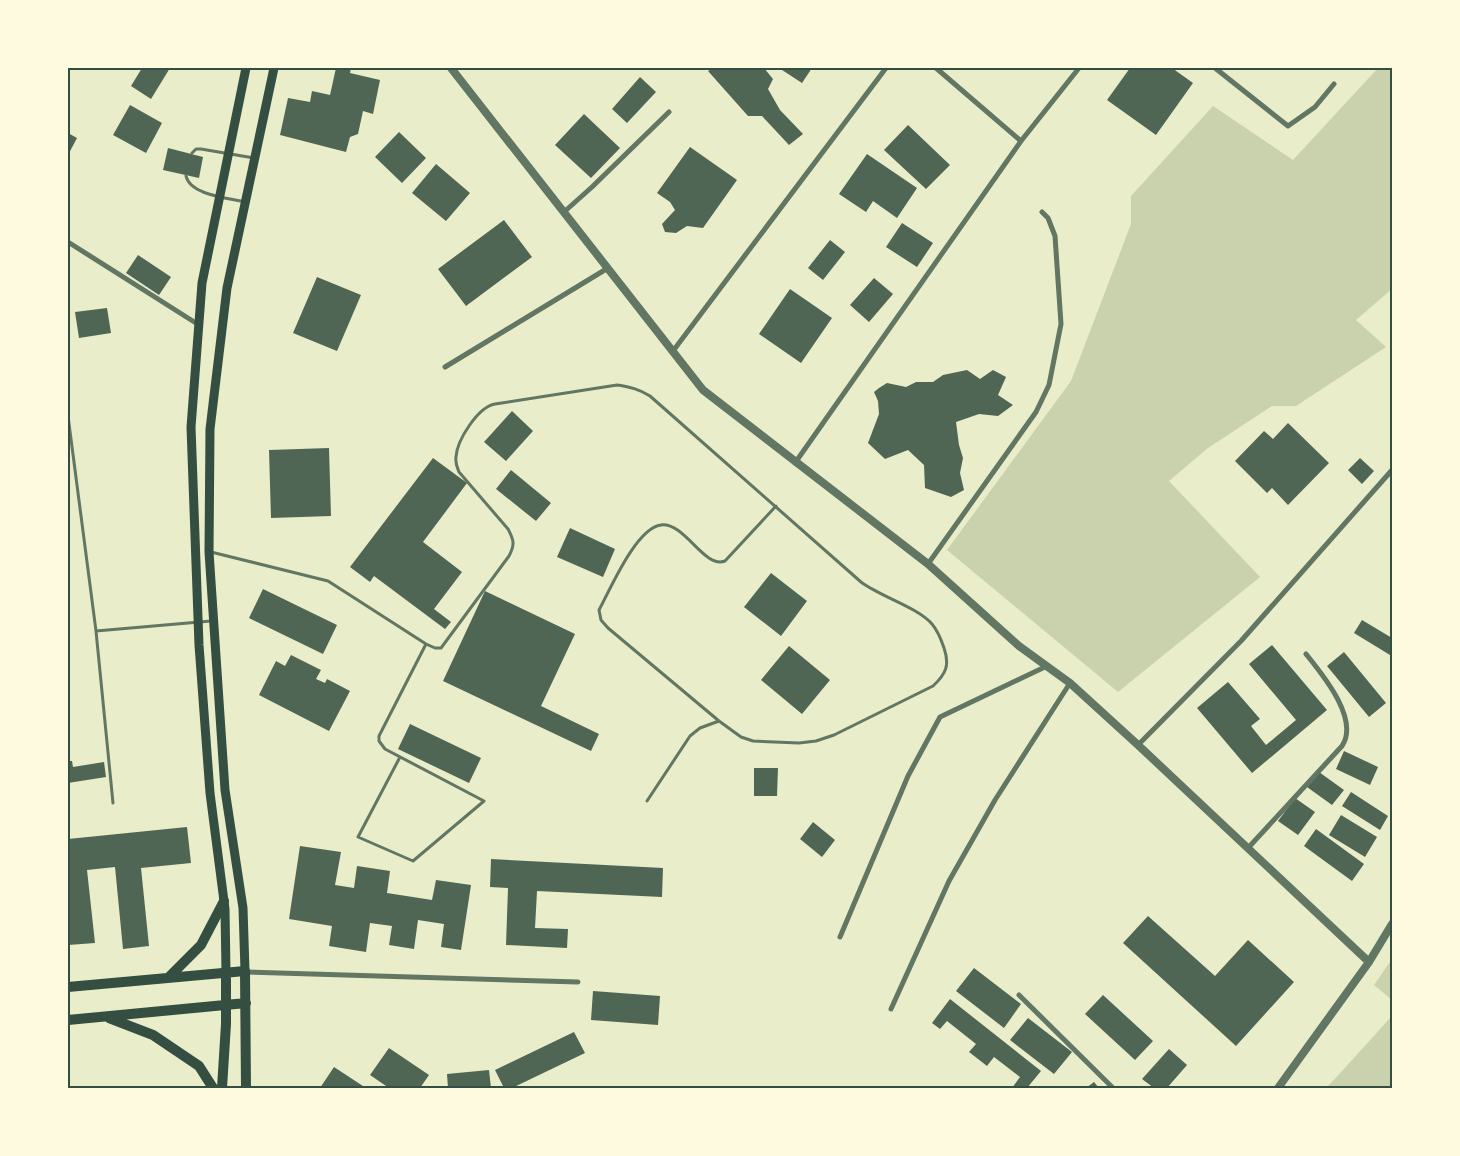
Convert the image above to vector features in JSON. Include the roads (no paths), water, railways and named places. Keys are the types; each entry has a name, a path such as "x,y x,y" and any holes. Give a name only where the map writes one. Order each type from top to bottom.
{"main road":[{"path":"222,1088 226,1005 224,901 210,793 198,622 192,427 202,283 246,68"},
{"path":"246,1088 243,908 225,790 209,552 210,429 227,288 274,68"},
{"path":"168,978 201,946 224,901"},
{"path":"68,987 245,972"},
{"path":"68,1020 246,1003"},
{"path":"106,1017 153,1035 199,1066 213,1088"}],"street":[{"path":"451,68 703,390 928,564 1019,646 1070,683 1368,962"},
{"path":"673,351 886,68"},
{"path":"936,68 1021,141"},
{"path":"795,463 1021,141 1079,68"},
{"path":"1215,68 1288,126 1315,107 1334,84"},
{"path":"564,212 669,112"},
{"path":"928,564 1036,412 1049,385 1061,324 1055,236 1048,218 1042,212"},
{"path":"68,242 199,325"},
{"path":"446,367 608,268"},
{"path":"1138,745 1241,641 1392,470"},
{"path":"1248,848 1342,746 1347,737 1348,730 1339,699 1306,654"},
{"path":"840,938 908,776 940,717 1047,666"},
{"path":"892,1009 949,881 995,800 1070,683"},
{"path":"1278,1088 1368,962 1392,924"},
{"path":"245,972 578,982"},
{"path":"1019,995 1113,1088"}],"lane":[{"path":"192,153 198,148 229,152 254,158"},
{"path":"186,176 188,183 197,190 245,202"},
{"path":"209,552 328,581 426,644 435,648 441,648 514,548 508,529 459,472 456,464 457,449 464,434 481,411 489,405 617,385 640,390 650,396 776,506 873,591 924,616 939,634 948,660 941,679 933,686 834,734 816,741 799,744 753,741 740,737 608,628 601,620 599,610 630,551 640,538 658,525 664,524 677,528 712,560 721,562 725,561 776,506"},
{"path":"68,416 96,631 113,803"},
{"path":"96,631 214,621"},
{"path":"400,757 358,836 413,861 484,801 400,757 381,745 379,741 426,644"},
{"path":"647,801 690,736 700,728 719,721"}]}
